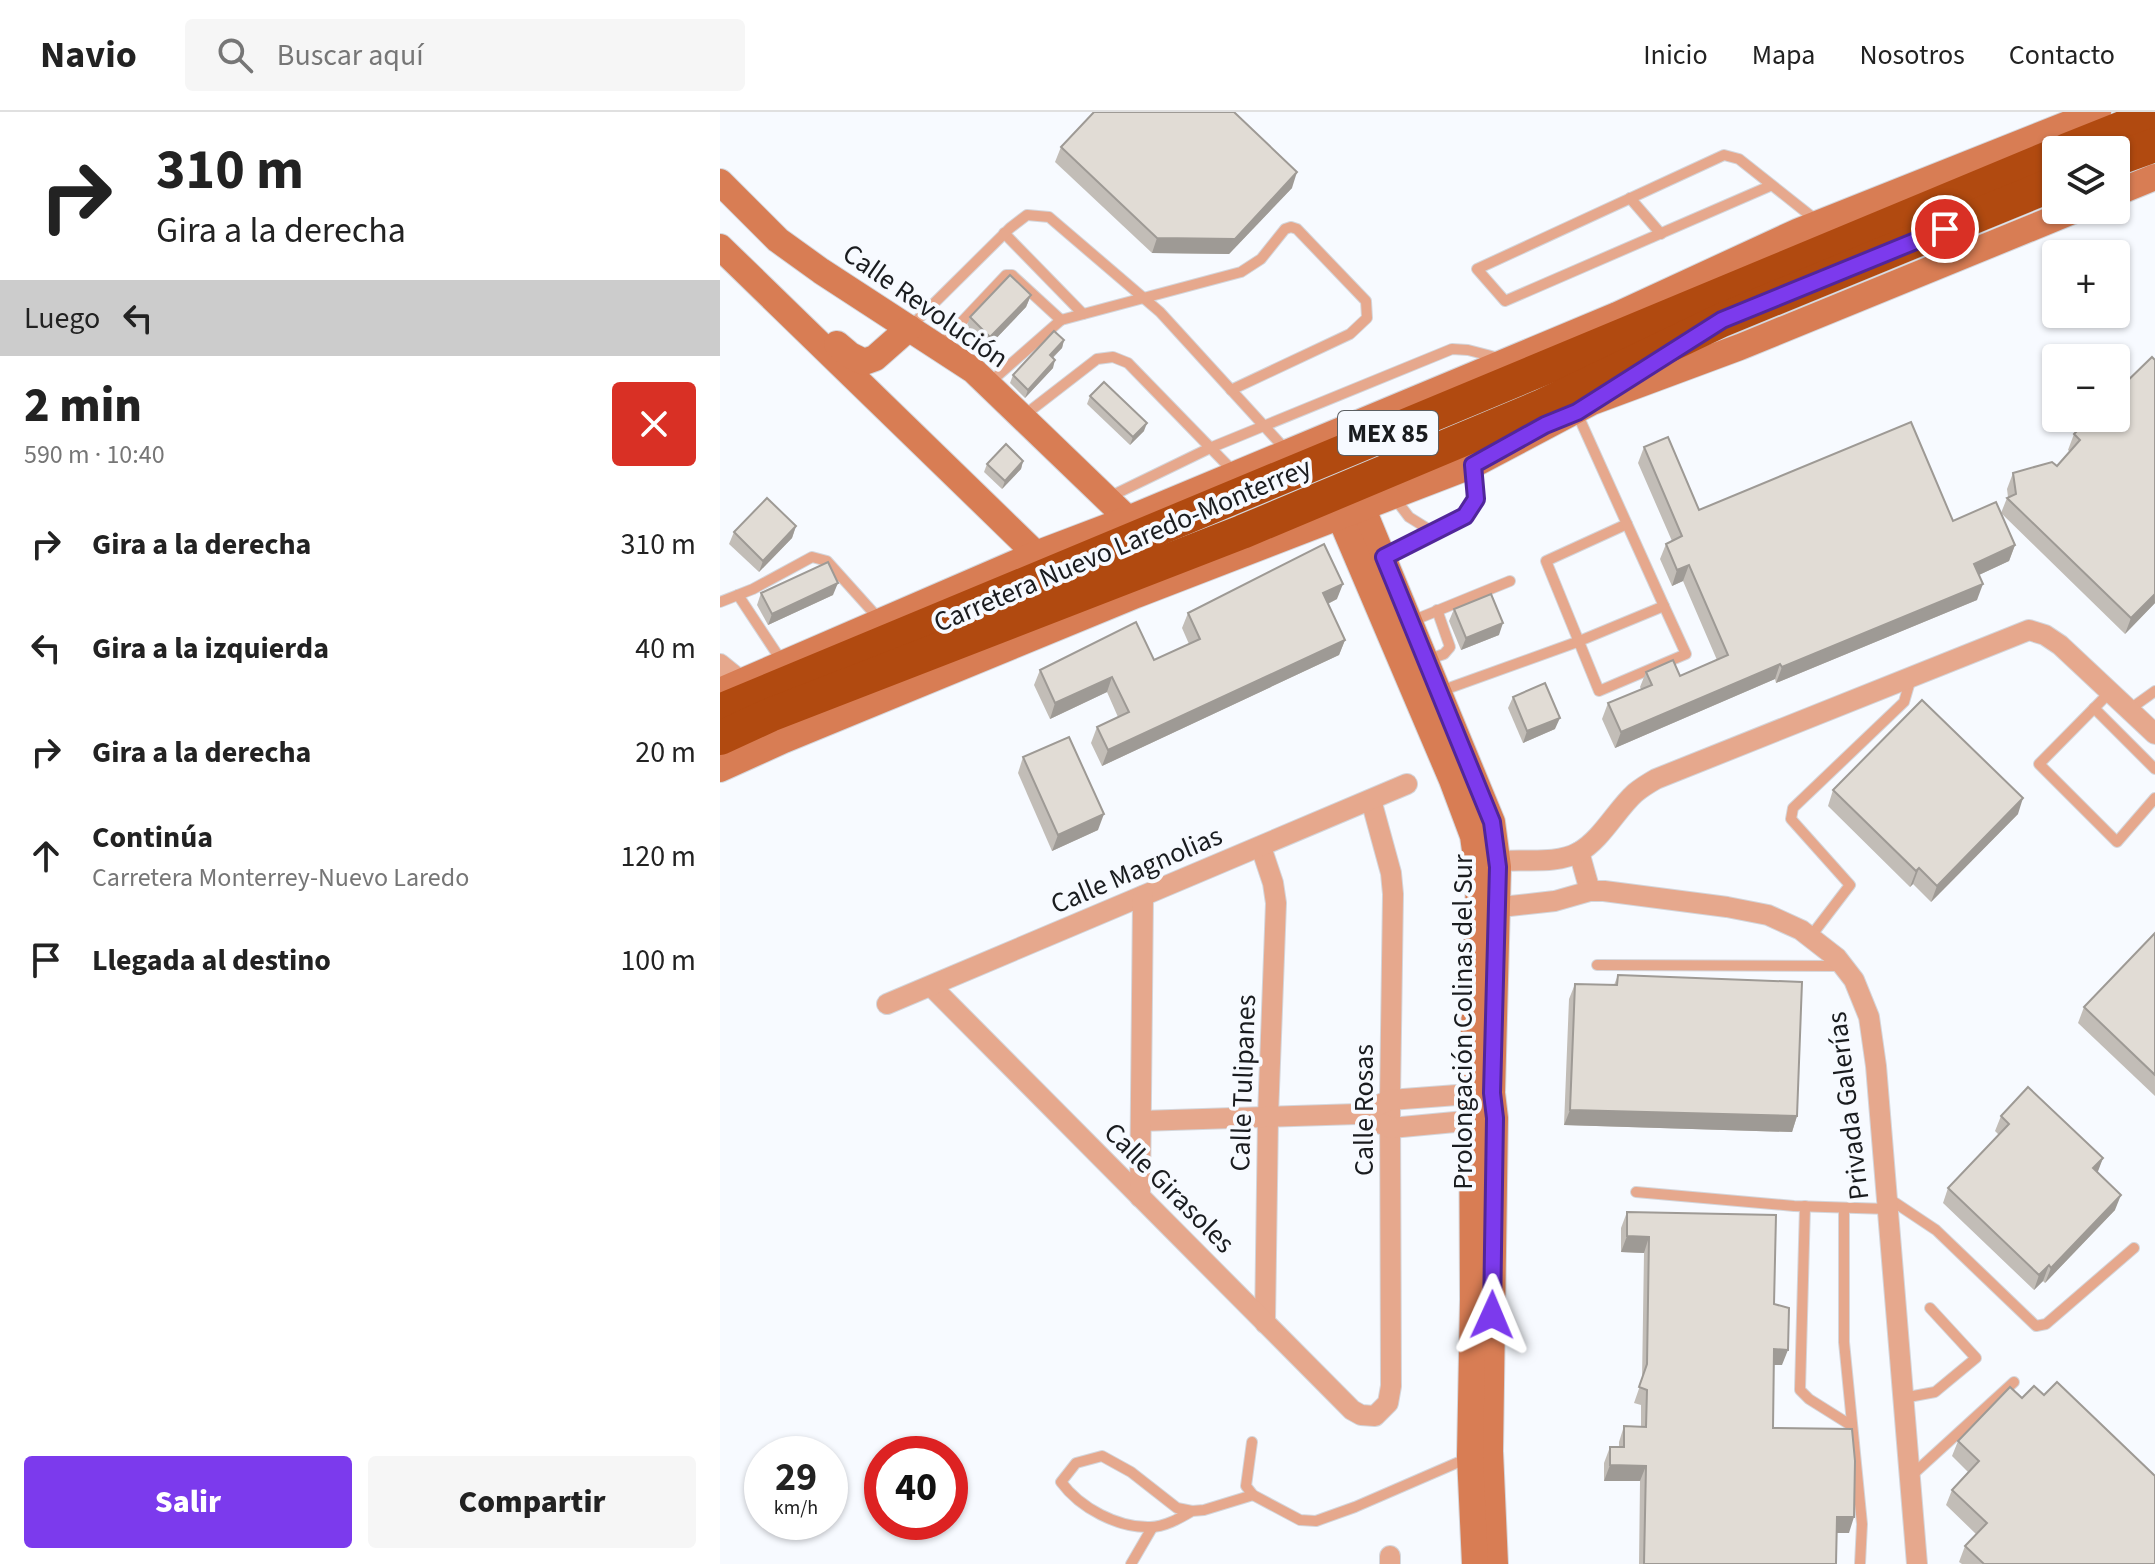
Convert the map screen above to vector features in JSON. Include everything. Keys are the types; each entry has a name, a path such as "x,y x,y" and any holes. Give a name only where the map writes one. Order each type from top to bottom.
{"highway":[{"name":"MEX 85","path":"2102,136 2155,115"},
{"path":"2130,154 2155,145"},
{"name":"Carretera Nuevo Laredo-Monterrey","path":"724,688 1758,279 2042,161"},
{"name":"MEX 85","path":"720,738 770,715 1242,532 1384,485 1579,403 1722,320 2042,189"},
{"path":"1617,315 1758,279"},
{"path":"1384,485 1545,425"},
{"path":"1136,595 1232,543 1242,532"}],"street":[{"path":"724,688 1036,554 1128,519 1617,315 1799,231 2098,112"},
{"path":"2130,187 2155,177"},
{"name":"Calle Revolución","path":"720,182 778,240 973,370 1128,519"},
{"path":"720,769 1136,595 1351,512 1384,485 1473,465 1579,403 1755,341 2042,224"},
{"path":"720,247 1036,554"},
{"path":"809,333 819,332 864,362 875,358 909,328"},
{"name":"Prolongación Colinas del Sur","path":"1351,512 1384,557 1399,626"},
{"name":"Prolongación Colinas del Sur","path":"1351,512 1429,695 1492,822 1487,862 1480,1454 1475,1564"},
{"path":"1487,862 1561,857 1579,852 1612,821 1635,793 1656,779 2029,630 2045,635 2060,645 2155,734"},
{"name":"Calle Magnolias","path":"887,1004 1407,784"},
{"name":"Calle Rosas","path":"1371,800 1393,894 1391,1386 1388,1403 1375,1416"},
{"name":"Calle Tulipanes","path":"1261,847 1276,903 1268,1116 1265,1323"},
{"path":"1579,852 1590,891"},
{"name":"Privada Galerías","path":"1487,908 1555,901 1590,891 1621,892 1768,915 1811,936 1845,966 1862,995 1873,1037 1917,1564"},
{"path":"1140,1197 1143,896"},
{"name":"Calle Girasoles","path":"932,987 1352,1410 1361,1415 1375,1416"},
{"path":"1141,1121 1358,1114 1390,1100 1483,1106"},
{"path":"1358,1114 1391,1128 1483,1106"},
{"name":"Prolongación Colinas del Sur","path":"1480,1454 1495,1564"}],"lane":[{"path":"1770,186 1505,301 1477,269 1724,155 1739,159 1821,224"},
{"path":"1630,198 1661,234"},
{"path":"909,328 1004,233 1027,215 1049,217 1160,312 1289,452"},
{"path":"988,384 1061,320 1241,272 1261,259 1285,229 1297,229 1366,301 1367,318 1350,334 1231,390"},
{"path":"1004,233 1083,314"},
{"path":"939,347 1006,275 1012,275 1061,320"},
{"path":"1105,499 1210,448 1452,349 1508,360"},
{"path":"1022,417 1097,359 1113,357 1128,363 1235,474"},
{"path":"1579,403 1627,524 1686,654 1599,691 1546,561 1627,524"},
{"path":"1384,557 1465,516 1473,506 1476,491 1473,465"},
{"path":"1384,485 1409,517 1433,532"},
{"path":"720,602 812,557 827,561 882,621"},
{"path":"1399,626 1510,581"},
{"path":"738,595 783,663"},
{"path":"1429,695 1577,642 1664,606"},
{"path":"1416,664 1444,654 1450,647 1437,610"},
{"path":"1811,936 1850,885 1791,819 1793,808 1904,702 1911,675"},
{"path":"2111,691 2039,764 2117,842 2155,798"},
{"path":"2130,709 2155,691"},
{"path":"2094,708 2155,769"},
{"path":"1597,965 1845,966"},
{"path":"1636,1192 1844,1208 1888,1203 1936,1230 2036,1326 2046,1324 2134,1248"},
{"path":"1805,1206 1800,1390 1852,1426"},
{"path":"1844,1208 1844,1342 1862,1524 1860,1564"},
{"path":"1903,1398 1935,1392 1976,1358 1930,1308"},
{"path":"1910,1477 2014,1382"},
{"path":"1252,1442 1246,1486 1253,1495 1300,1520 1316,1521 1480,1454"},
{"path":"1152,1528 1107,1517 1081,1504 1061,1482 1076,1463 1102,1456 1131,1472 1177,1508 1192,1511"},
{"path":"1131,1564 1152,1528 1192,1511 1253,1495"}],"building":[{"path":"1094,112 1234,112 1297,172 1235,239 1157,238 1061,147"},
{"path":"1010,275 1031,295 990,337 970,317"},
{"path":"1054,331 1064,340 1050,355 1055,360 1028,390 1013,375"},
{"path":"2152,357 2155,360 2155,594 2131,618 2007,498 2016,494 2013,473 2052,462 2057,466 2080,440 2074,434 2076,432 2130,432 2130,378"},
{"path":"1104,382 1147,423 1133,437 1090,396"},
{"path":"1911,422 1953,521 1996,502 2015,545 1974,564 1983,584 1782,667 1780,664 1621,732 1608,703 1652,685 1646,672 1673,660 1680,676 1728,655 1689,565 1677,570 1666,544 1682,536 1644,447 1668,437 1699,510"},
{"path":"1006,444 1023,461 1005,481 987,464"},
{"path":"767,498 796,526 763,561 734,532"},
{"path":"1324,544 1343,584 1323,593 1345,640 1108,750 1097,727 1129,712 1112,677 1055,703 1040,670 1136,622 1154,660 1200,639 1188,613"},
{"path":"828,562 838,583 772,614 761,593"},
{"path":"1491,594 1503,623 1466,638 1454,609"},
{"path":"1545,683 1560,718 1527,731 1513,697"},
{"path":"1922,700 2023,798 1937,886 1919,868 1916,871 1833,790"},
{"path":"1069,737 1104,814 1058,835 1023,757"},
{"path":"2155,933 2155,1075 2084,1007"},
{"path":"1618,975 1802,982 1797,1116 1570,1110 1575,984 1617,985"},
{"path":"2028,1087 2103,1158 2093,1168 2121,1195 2051,1268 2049,1265 2039,1275 1948,1188 2009,1124 2001,1116"},
{"path":"1627,1212 1776,1215 1774,1304 1789,1308 1788,1350 1774,1349 1773,1428 1852,1429 1854,1517 1837,1517 1836,1564 1644,1564 1646,1466 1610,1465 1610,1447 1624,1447 1624,1426 1646,1427 1647,1390 1639,1387 1647,1364 1649,1237 1627,1236"},
{"path":"2057,1382 2155,1476 2155,1564 1984,1564 1965,1546 1987,1523 1952,1490 1979,1461 1958,1441 2010,1387 2022,1398 2034,1386 2044,1395"}],"route":[{"path":"1492,1315 1495,1118 1492,1093 1498,867 1492,822 1384,557 1465,516 1476,499 1473,465 1545,425 1577,412 1722,320 1945,229"}]}
